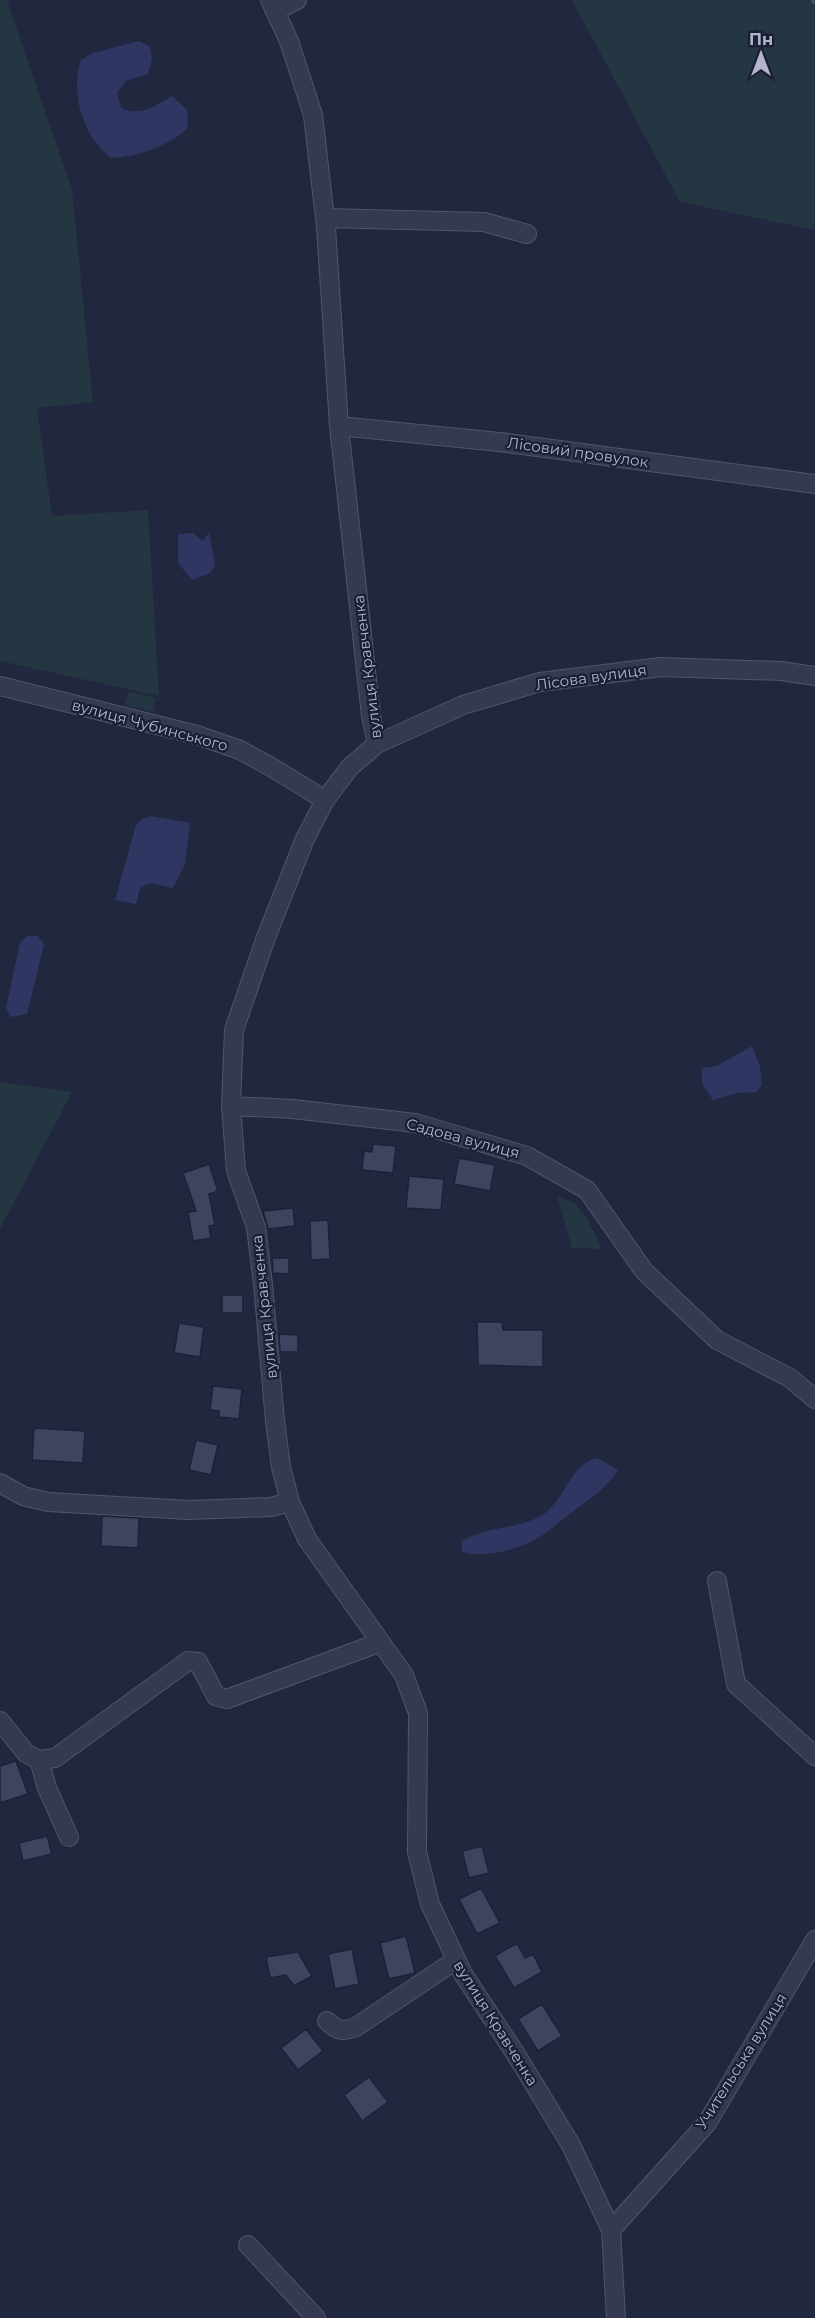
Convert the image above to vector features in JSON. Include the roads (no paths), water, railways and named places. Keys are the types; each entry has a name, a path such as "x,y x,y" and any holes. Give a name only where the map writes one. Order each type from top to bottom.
{"street":[{"name":"вулиця Кравченка","path":"297,0 272,5 289,41 313,115 325,218 339,426 377,744 350,767 325,800 304,841 265,940 234,1030 231,1106 236,1171 256,1227 275,1421 281,1467 290,1502 307,1539 404,1675 418,1713 417,1852 430,1904 463,1974 517,2056 571,2145 611,2230 616,2318"},
{"path":"325,218 484,222 527,234"},
{"name":"Лісовий провулок","path":"339,426 500,442 815,484"},
{"name":"Лісова вулиця","path":"377,744 464,705 540,682 661,667 781,671 815,676"},
{"name":"вулиця Чубинського","path":"0,686 197,735 240,750 325,800"},
{"name":"Садова вулиця","path":"231,1106 293,1109 415,1123 527,1156 587,1190 644,1271 717,1340 790,1378 815,1399"},
{"path":"0,1484 23,1496 48,1502 189,1510 271,1507 290,1502"},
{"path":"717,1581 736,1684 815,1756"},
{"path":"0,1721 26,1754 39,1760 55,1758 188,1661 198,1662 216,1696 227,1699 381,1642"},
{"path":"39,1760 47,1788 69,1837"},
{"name":"Учительська вулиця","path":"611,2230 707,2122 815,1940"},
{"path":"327,2021 336,2029 345,2031 356,2026 456,1960"},
{"path":"248,2245 316,2318"}],"water":[{"path":"139,41 150,47 152,59 148,74 126,81 117,93 121,108 141,111 154,107 172,96 187,110 188,128 180,135 152,149 111,158 93,138 81,113 77,87 81,60 93,53"},
{"path":"193,533 202,541 209,533 215,564 211,573 192,580 178,563 178,534"},
{"path":"151,816 190,823 185,864 173,888 150,883 140,888 136,904 115,900 136,825 142,819"},
{"path":"27,936 38,936 44,944 27,1014 10,1017 6,1008 20,943"},
{"path":"752,1046 760,1067 762,1085 756,1092 737,1093 713,1100 702,1084 702,1068 717,1066"},
{"path":"597,1458 618,1470 597,1493 545,1533 533,1541 503,1552 471,1554 462,1552 462,1541 472,1536 525,1523 544,1514 551,1508 580,1468"}]}
